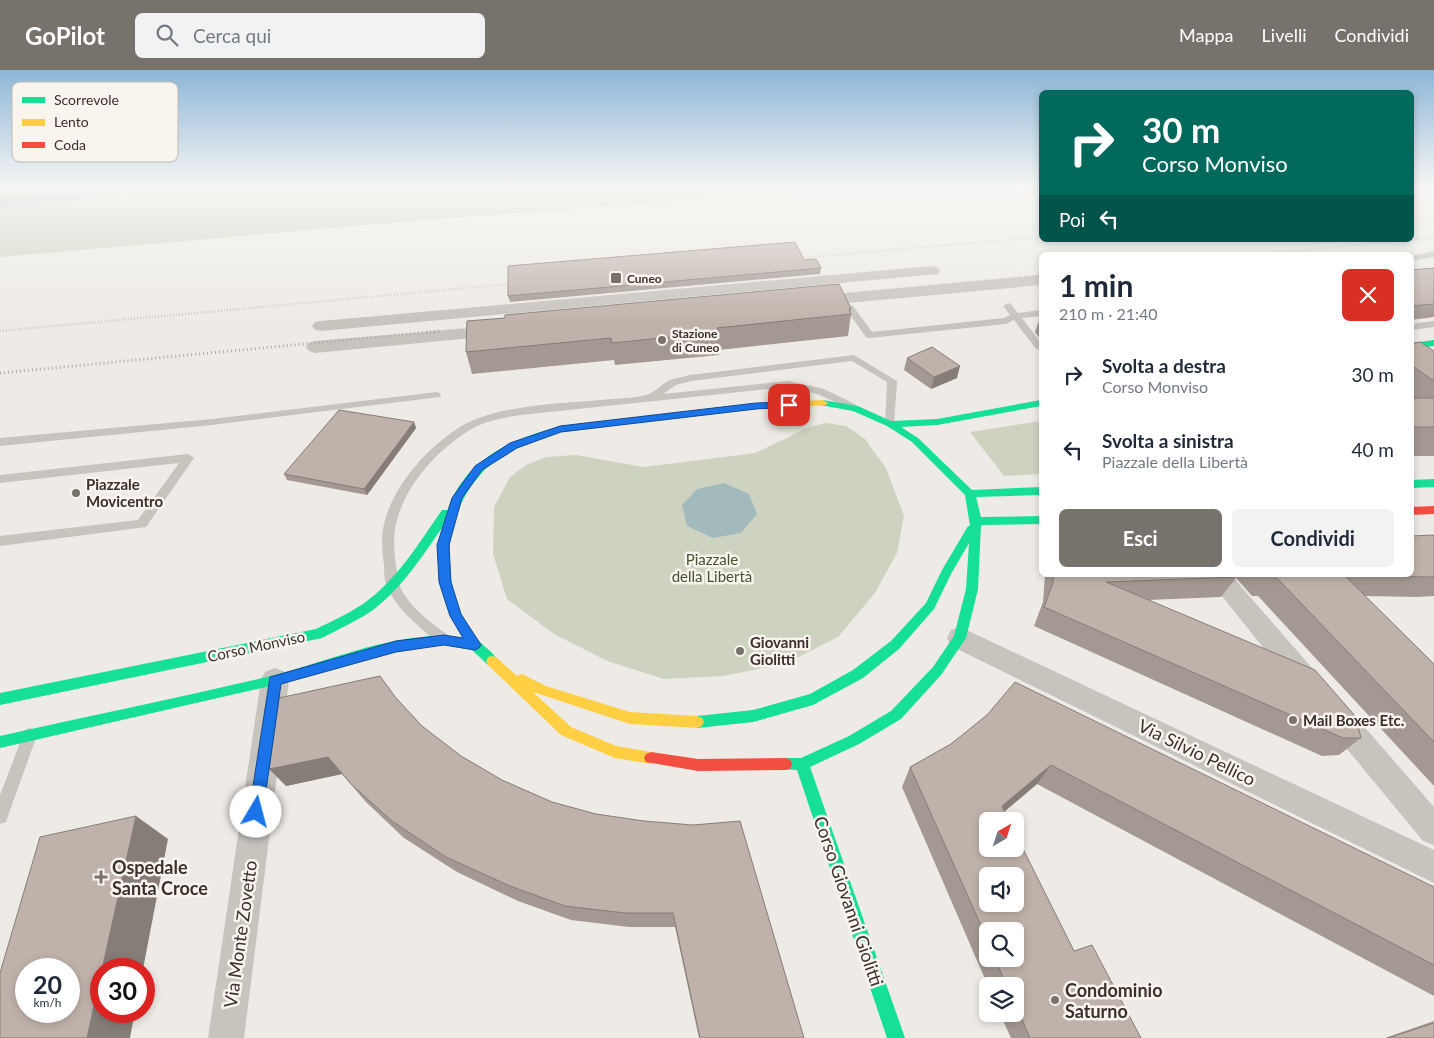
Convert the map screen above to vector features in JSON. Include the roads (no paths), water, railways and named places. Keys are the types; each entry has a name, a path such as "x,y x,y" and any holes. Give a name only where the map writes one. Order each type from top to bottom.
{"main road":[{"path":"1414,346 1434,344"},
{"path":"823,403 855,408 890,424 915,440 970,494 976,521 972,589 960,638 937,671 896,715 854,740 802,764 698,765 615,752 566,731 475,645 456,616 445,582 443,545 457,498 478,468 513,445 560,429 756,406 823,403"},
{"path":"890,424 937,422 1039,403"},
{"path":"1414,484 1434,483"},
{"path":"970,494 1039,491"},
{"name":"Corso Monviso","path":"0,699 318,634 375,602 392,584 457,498"},
{"path":"1414,510 1434,510"},
{"path":"976,521 1039,520"},
{"path":"493,662 542,690 630,718 697,722 753,716 813,699 858,674 895,645 930,606 946,573 976,521"},
{"path":"0,742 275,680 396,646 444,640 475,645"},
{"name":"Corso Giovanni Giolitti","path":"802,764 896,1038"}],"street":[{"path":"321,326 932,271"},
{"path":"803,302 1039,280"},
{"path":"315,348 518,329"},
{"path":"1219,577 1434,830"},
{"name":"Via Silvio Pellico","path":"960,638 1434,867"},
{"name":"Via Monte Zovetto","path":"226,1038 275,680"}],"lane":[{"path":"1414,257 1434,254"},
{"path":"1008,306 1039,347"},
{"path":"850,308 869,335 1006,321 1014,316 1039,313"},
{"path":"1414,327 1434,324"},
{"path":"650,398 672,384 690,378 854,358 892,380 890,424"},
{"path":"444,640 410,612 392,584 387,543 392,517 420,469 455,435 474,424 504,414 788,384 807,386 828,393 855,408"},
{"path":"0,442 212,422 436,395"},
{"path":"0,479 188,458 142,524 0,541"},
{"path":"0,816 30,735"}],"water":[{"path":"724,483 749,494 757,514 741,533 713,538 687,526 682,505 697,489"}],"railway":[{"path":"790,259 1039,237"},
{"path":"1414,240 1434,238"},
{"path":"1283,252 1388,242"},
{"path":"830,295 1039,275"},
{"path":"0,331 521,283"},
{"path":"427,332 481,327"},
{"path":"0,373 440,331"}],"place":[{"name":"Cuneo","path":"616,278"},
{"name":"Stazione di Cuneo","path":"662,340"},
{"name":"Piazzale Movicentro","path":"76,493"},
{"name":"Giovanni Giolitti","path":"740,651"},
{"name":"Mail Boxes Etc.","path":"1293,720"},
{"name":"Ospedale Santa Croce","path":"101,877"},
{"name":"Condominio Saturno","path":"1055,1000"}],"park label":[{"name":"Piazzale della Libertà","path":"712,568"}]}
